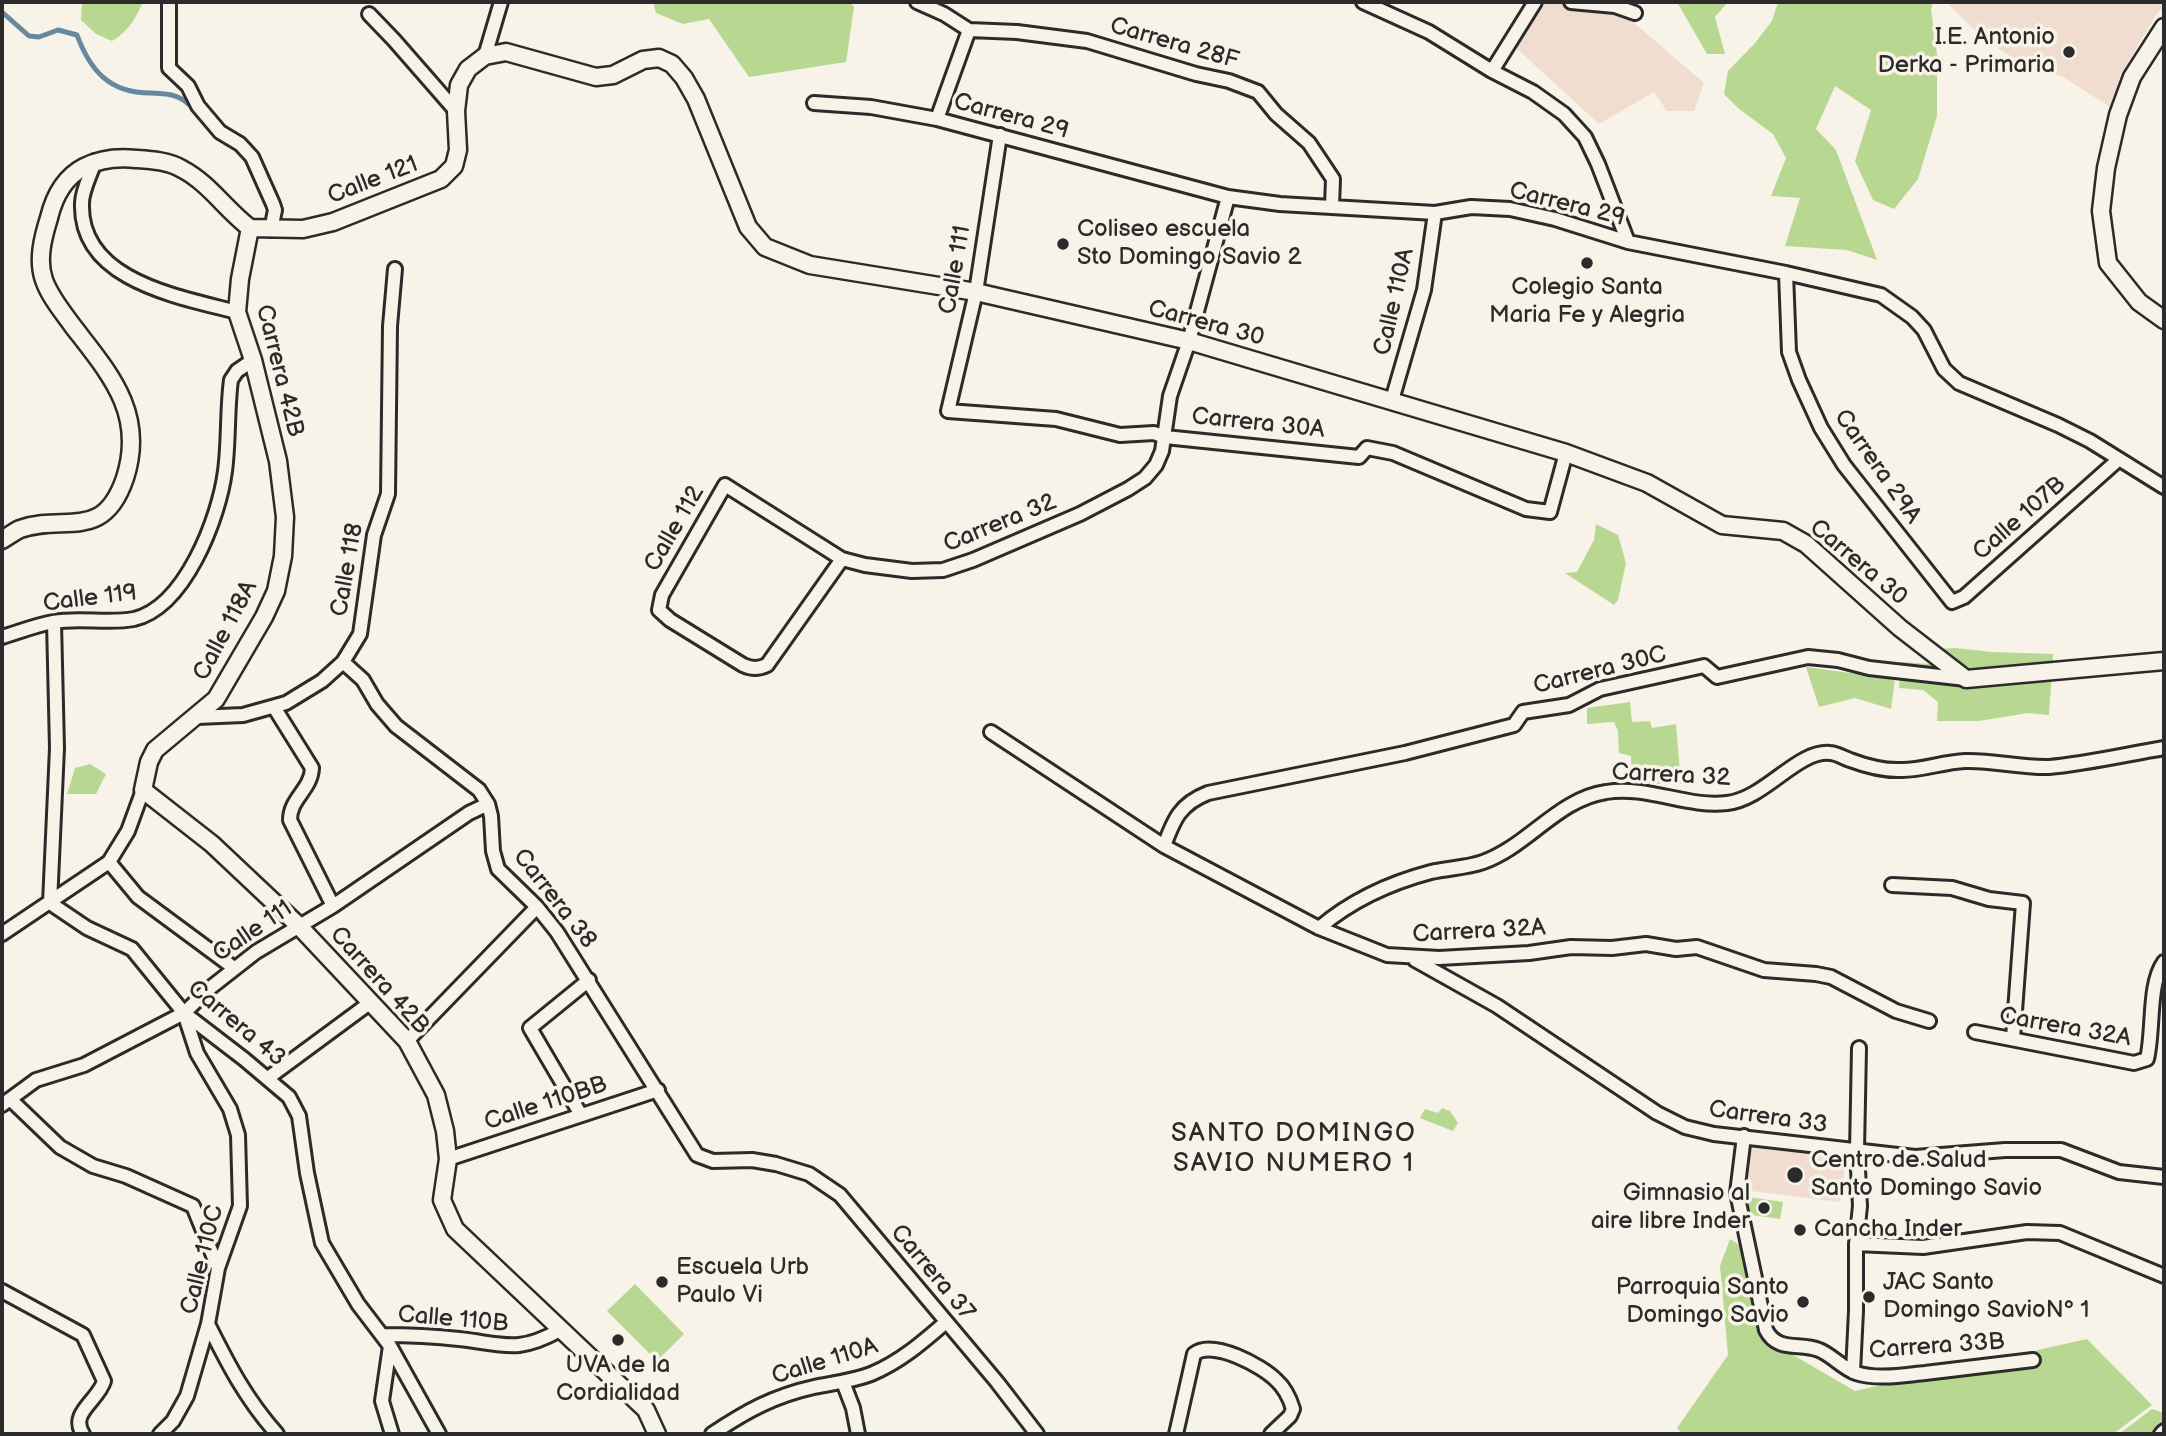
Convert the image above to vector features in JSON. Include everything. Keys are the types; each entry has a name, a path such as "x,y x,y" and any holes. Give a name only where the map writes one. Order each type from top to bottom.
{"street":[{"path":"169,2 169,68 188,86 198,106 220,132 240,144 252,157 275,210 271,230"},
{"name":"Calle 121","path":"250,228 303,229 332,222 441,179 454,166 458,149 456,111 459,85 468,69 485,56 501,2"},
{"name":"Carrera 28F","path":"917,2 970,30 1017,32 1087,41 1196,74 1229,81 1258,92 1276,114 1309,143 1315,152 1332,179 1332,206"},
{"path":"1363,2 1429,32 1492,71 1533,92 1564,114 1585,136 1628,242"},
{"path":"1492,71 1535,2"},
{"path":"1571,2 1615,6 1635,13"},
{"path":"369,14 456,111"},
{"path":"2164,27 2132,77 2118,115 2106,168 2101,211 2108,263 2139,302 2164,320"},
{"path":"937,119 970,30"},
{"name":"Carrera 30","path":"485,56 506,52 596,77 613,75 643,60 659,58 672,64 696,99 748,227 765,247 810,265 976,292 1189,341 1566,453 1647,483 1721,525 1783,531 1806,544 1900,628 1966,679"},
{"name":"Carrera 29","path":"814,103 871,107 937,119 1228,197 1280,204 1435,213 1471,207 1510,208 1628,242 1881,295 1895,303 1924,330 1944,369 1959,383 2090,441 2164,487"},
{"name":"Calle 111","path":"948,411 976,292 1000,135"},
{"path":"2,540 20,529 74,524 94,519 113,504 125,477 132,438 126,402 103,365 58,307 43,279 41,246 53,202 72,174 95,161 125,158 181,167 250,228"},
{"path":"95,161 82,200 83,225 92,244 115,269 131,280 167,294 237,312"},
{"path":"1166,437 1170,396 1189,341 1228,197"},
{"name":"Calle 110A","path":"1392,400 1424,290 1435,213"},
{"name":"Carrera 42B","path":"250,228 237,312 253,360 278,461 285,517"},
{"name":"Calle 118","path":"197,717 243,715 286,703 322,681 343,662 360,634 374,535 388,494 390,326 395,268"},
{"name":"Carrera 29A","path":"1786,273 1789,352 1798,380 1821,428 1844,465 1947,598"},
{"name":"Calle 119","path":"2,637 54,622 131,620 148,614 169,599 205,539 219,506 225,471 232,380 237,371 253,360"},
{"name":"Carrera 30A","path":"948,411 1056,419 1120,435 1154,433 1166,437 1359,457 1367,447 1393,453 1526,509 1550,512 1566,453"},
{"name":"Carrera 32","path":"725,485 842,559 912,571 943,570 1080,514 1128,489 1145,478 1162,451 1166,437"},
{"name":"Calle 107B","path":"1947,598 1952,602 1964,597 2118,460"},
{"name":"Calle 112","path":"725,485 662,595 659,610 670,620 752,669 760,668 767,664 842,559"},
{"name":"Calle 118A","path":"197,717 216,699 264,617 276,590 283,556 285,517"},
{"path":"50,903 57,748 54,622"},
{"name":"Carrera 30C","path":"1164,846 1182,810 1192,800 1208,793 1463,739 1514,725 1523,712 1569,705 1600,689 1704,666 1717,677 1808,657 1838,660 1869,668 1966,679"},
{"path":"343,662 363,680 377,704 396,726 479,790 488,804"},
{"path":"1966,679 2164,662"},
{"path":"274,707 312,768 307,785 289,809 290,820 332,906"},
{"path":"2,934 109,862 128,831 155,750 197,717"},
{"name":"Carrera 32A","path":"991,732 1164,846 1319,928 1387,955 1411,958 1529,953 1571,947 1612,948 1646,944 1676,949 1697,947 1764,970 1831,977 1896,1010 1928,1021"},
{"name":"Carrera 32","path":"1319,928 1339,911 1382,888 1432,872 1475,865 1494,858 1516,846 1584,798 1606,792 1631,791 1703,803 1727,803 1749,798 1786,770 1816,755 1831,752 1878,768 1903,771 1961,761 2049,766 2164,748"},
{"name":"Carrera 42B","path":"143,790 212,844 298,925 407,1041 436,1095 445,1130 448,1159 442,1200 454,1229 646,1410 657,1434"},
{"name":"Calle 111","path":"6,1102 36,1080 84,1065 184,1013 234,968 298,925 332,906 460,819 488,804"},
{"name":"Carrera 38","path":"488,804 493,851 498,869 537,907 557,932 697,1155 713,1161 752,1160 776,1164"},
{"path":"109,862 138,897 234,968"},
{"path":"1892,885 1952,888 1989,898 2023,903 2013,1038"},
{"name":"Carrera 43","path":"50,903 87,928 132,949 184,1013 268,1077 289,1097 299,1116 307,1173 322,1244 358,1304 390,1346 437,1432"},
{"path":"407,1041 537,907"},
{"name":"Carrera 33","path":"1411,958 1497,1006 1666,1118 1685,1127 1714,1134 1915,1157 2005,1150 2061,1150 2119,1172 2164,1177"},
{"name":"Carrera 32A","path":"1975,1032 2134,1063 2147,1059 2152,1039 2156,973 2164,961"},
{"path":"581,1115 530,1028 589,980"},
{"path":"268,1077 371,1002"},
{"name":"Calle 110C","path":"160,1434 173,1421 187,1396 208,1324 218,1268 240,1206 238,1135 230,1109 197,1053 184,1013"},
{"path":"1853,1372 1856,1244 1860,1206 1857,1151 1859,1048"},
{"name":"Calle 110BB","path":"448,1159 658,1090"},
{"path":"6,1102 60,1147 93,1166 126,1176 193,1206 218,1268"},
{"name":"Carrera 33B","path":"1744,1136 1737,1193 1769,1336 1791,1347 1820,1350 1853,1372 1868,1376 1902,1375 2033,1360"},
{"name":"Carrera 37","path":"776,1164 809,1174 840,1195 1037,1434"},
{"path":"1856,1244 1923,1247 2027,1232 2060,1233 2164,1276"},
{"path":"2,1291 83,1335 104,1381 79,1417 78,1427 83,1434"},
{"name":"Calle 110A","path":"712,1434 743,1412 768,1402 871,1374 899,1360 946,1322"},
{"path":"208,1324 229,1368 254,1408 278,1434"},
{"name":"Calle 110B","path":"382,1335 461,1339 508,1347 541,1341 560,1330"},
{"path":"390,1346 382,1401 392,1434"},
{"path":"1177,1434 1194,1354 1199,1350 1209,1350 1240,1357 1278,1381 1293,1409 1290,1416 1271,1434"},
{"path":"843,1382 853,1408 858,1434"}],"shaded area":[{"path":"1538,2 1563,2 1626,16 1704,83 1694,111 1667,111 1654,92 1599,124 1513,45"},
{"name":"I.E. Antonio Derka - Primaria","path":"1950,2 2164,2 2164,6 2127,64 2110,107 2062,76 2031,69 1985,40 1949,5"},
{"name":"Centro de Salud Santo Domingo Savio","path":"1752,1142 1846,1160 1840,1202 1743,1190"}],"green space":[{"path":"82,2 143,2 131,24 112,41 96,34 81,20"},
{"path":"653,2 850,2 854,7 846,62 749,77 709,19 683,24 656,13"},
{"path":"1677,2 1728,2 1715,17 1725,54 1707,54"},
{"path":"1778,2 1933,2 1931,9 1937,54 1937,116 1918,179 1894,209 1873,200 1855,161 1871,110 1835,86 1816,129 1836,150 1877,260 1847,250 1785,246 1800,198 1771,196 1786,158 1773,134 1739,109 1724,94 1728,71 1772,21"},
{"path":"1596,524 1618,535 1626,563 1618,600 1614,605 1565,573 1577,572 1594,540"},
{"path":"1932,649 2053,654 2049,715 2028,713 1979,721 1937,721 1938,702 1923,690 1899,688 1901,662 1930,664"},
{"path":"1806,667 1895,679 1891,709 1855,698 1819,707"},
{"path":"1630,702 1632,722 1650,721 1652,728 1676,724 1681,784 1632,783 1631,756 1619,753 1618,731 1614,722 1587,724 1587,708"},
{"path":"90,764 106,774 96,794 67,794 75,768"},
{"path":"1442,1108 1450,1111 1458,1123 1453,1131 1420,1118 1425,1109 1438,1113"},
{"name":"Gimnasio al aire libre Inder","path":"1748,1197 1783,1202 1780,1219 1746,1214"},
{"path":"1730,1239 1746,1249 1759,1335 1855,1391 2087,1339 2152,1405 2113,1434 1682,1434 1677,1428 1728,1355 1720,1266"},
{"path":"635,1284 684,1334 657,1361 607,1311"},
{"path":"2152,1409 2164,1413 2164,1434 2119,1434"}],"waterway":[{"path":"2,12 29,36 39,37 58,30 77,35 95,69 112,84 136,92 175,96 195,110"}],"place":[{"name":"I.E. Antonio Derka - Primaria","path":"2069,52"},
{"name":"Coliseo escuela Sto Domingo Savio 2","path":"1063,244"},
{"name":"Colegio Santa Maria Fe y Alegria","path":"1587,263"},
{"name":"Centro de Salud Santo Domingo Savio","path":"1795,1175"},
{"name":"Gimnasio al aire libre Inder","path":"1764,1208"},
{"name":"Cancha Inder","path":"1800,1230"},
{"name":"Escuela Urb Paulo Vi","path":"662,1282"},
{"name":"JAC Santo Domingo SavioNº 1","path":"1869,1297"},
{"name":"Parroquia Santo Domingo Savio","path":"1803,1302"},
{"name":"UVA de la Cordialidad","path":"618,1340"}],"district":[{"name":"SANTO DOMINGO SAVIO NUMERO 1","path":"1294,1149"}]}
